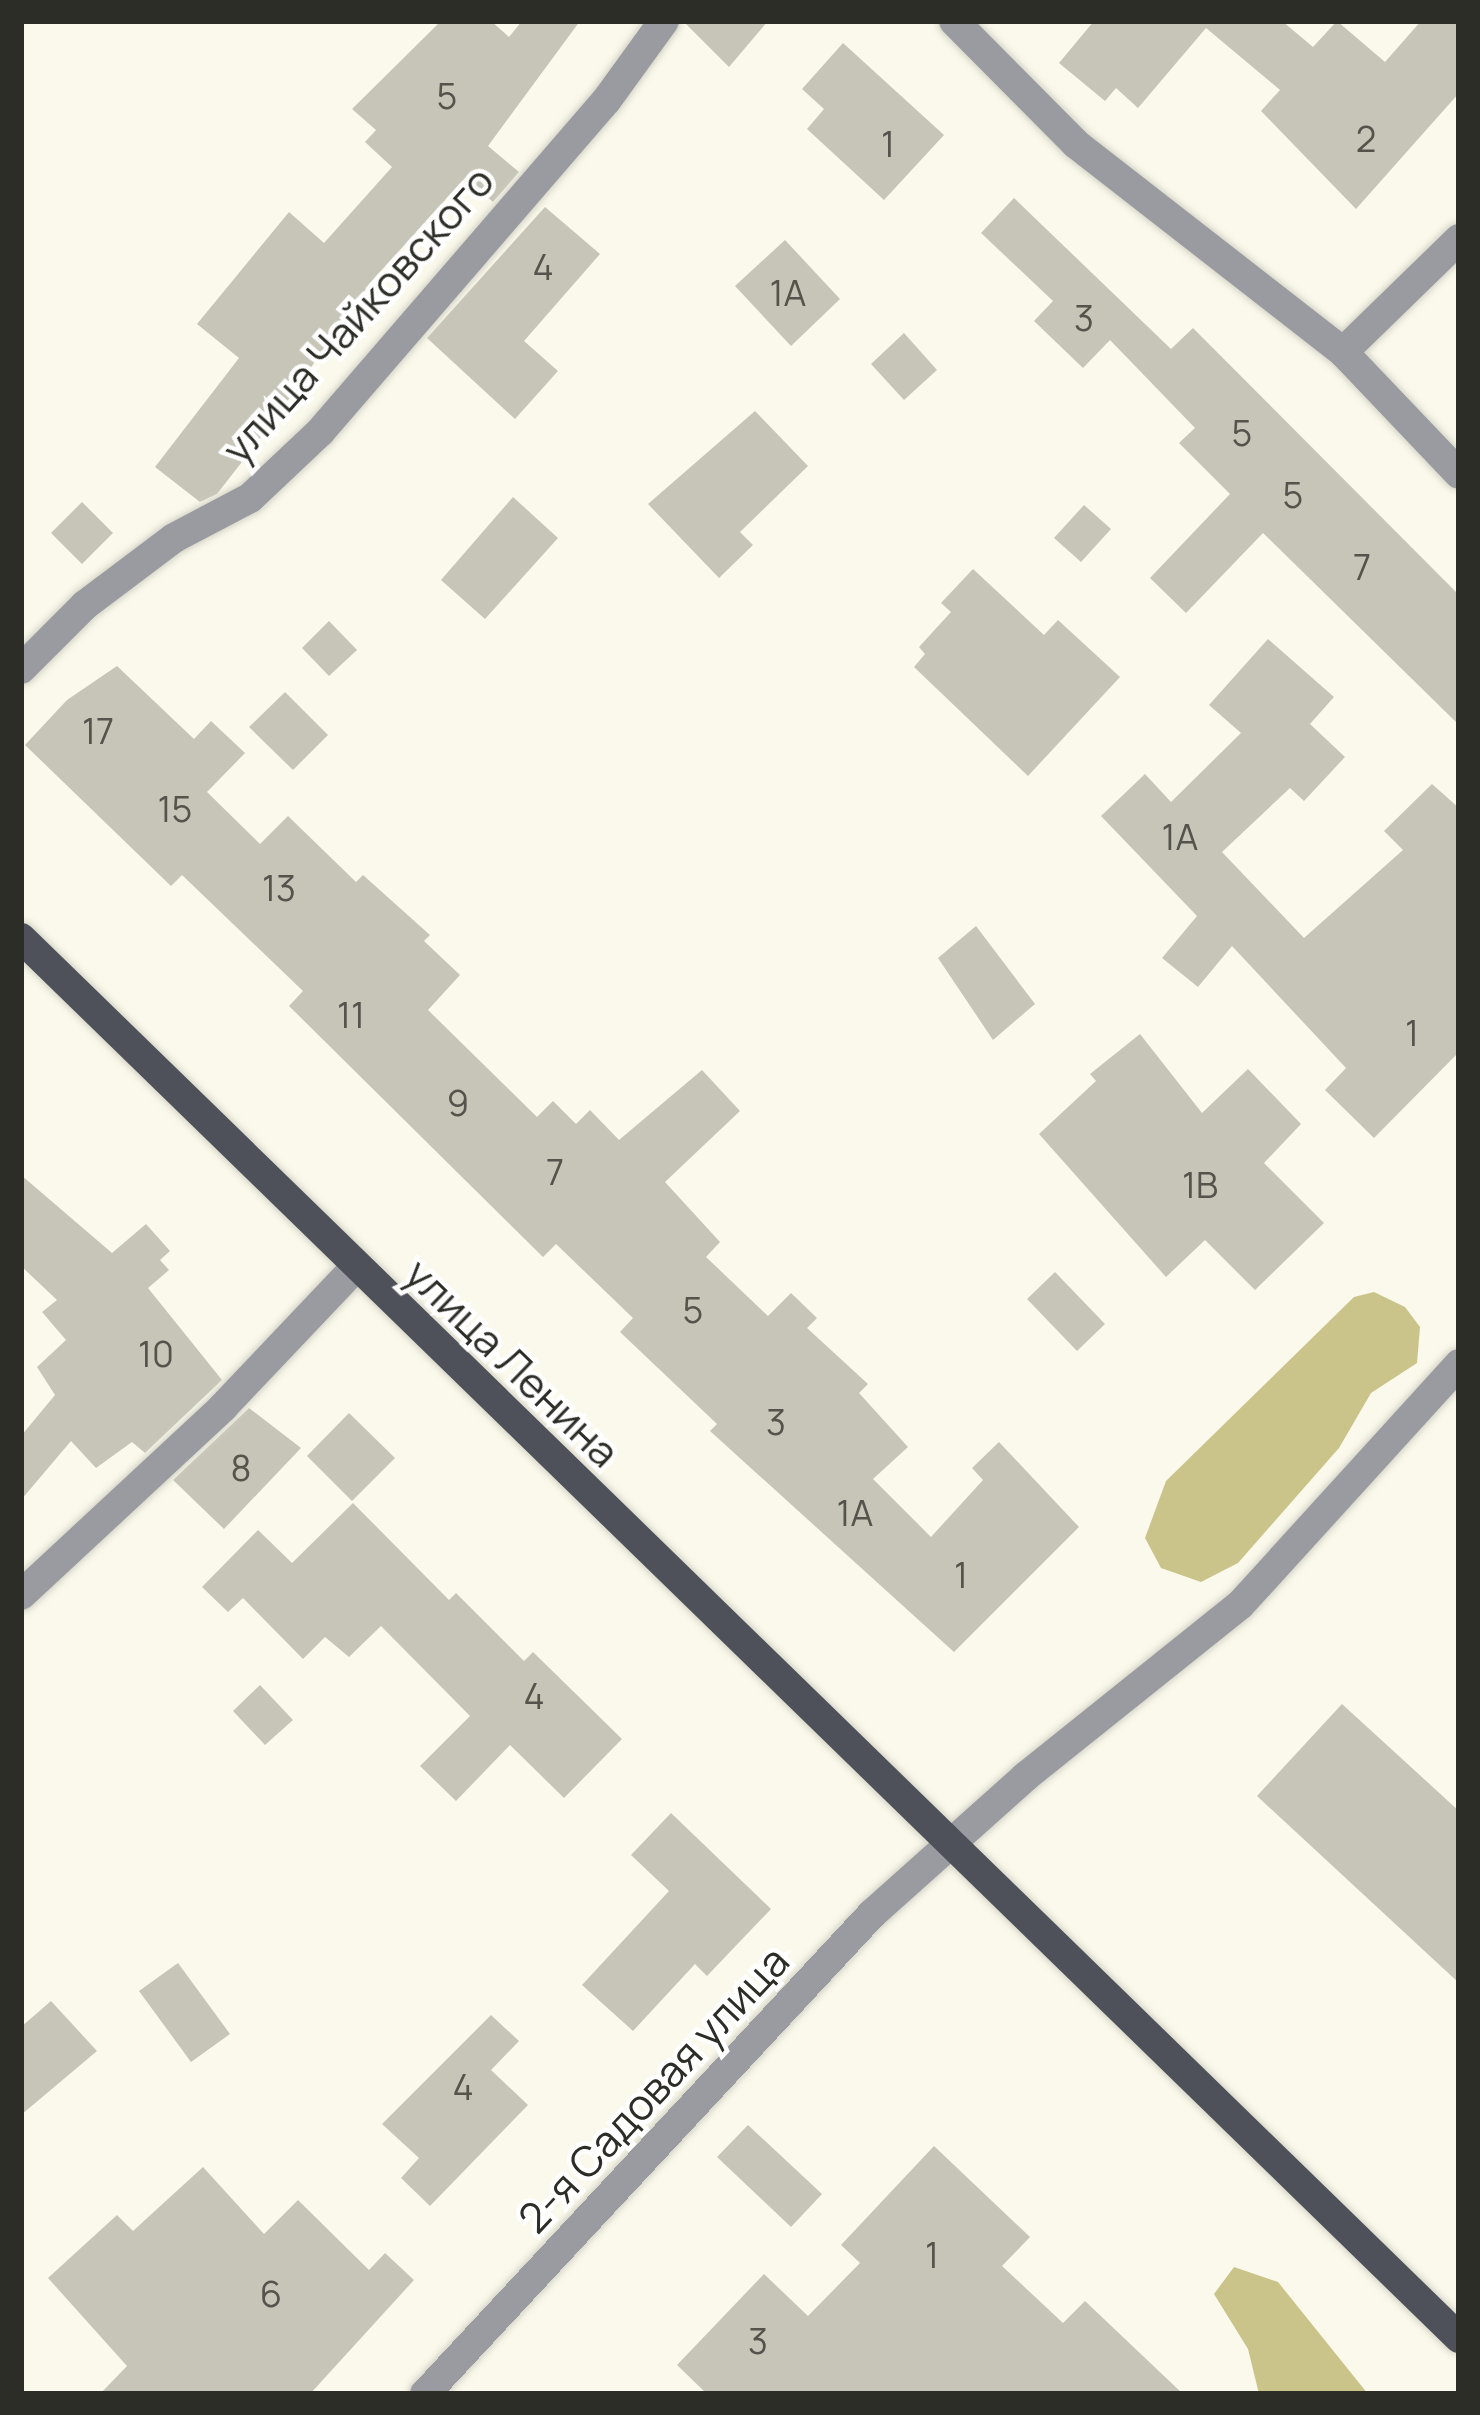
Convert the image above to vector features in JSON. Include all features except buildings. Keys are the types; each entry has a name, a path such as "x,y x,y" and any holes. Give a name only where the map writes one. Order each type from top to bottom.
{"main road":[{"name":"улица Ленина","path":"21,938 1459,2338"}],"street":[{"name":"улица Чайковского","path":"21,669 85,605 174,538 250,498 320,432 606,100 664,21"},
{"path":"954,21 1076,144 1343,352 1459,474"},
{"path":"1343,352 1459,238"},
{"path":"21,1595 223,1407 356,1267"},
{"name":"2-я Садовая улица","path":"425,2394 872,1914 947,1844 1240,1605 1459,1364"}],"shaded area":[{"path":"1374,1292 1405,1307 1420,1327 1417,1363 1371,1393 1339,1448 1238,1563 1201,1582 1161,1568 1145,1538 1166,1481 1354,1297"},
{"path":"1234,2267 1278,2282 1368,2394 1259,2394 1248,2349 1214,2294"}]}
